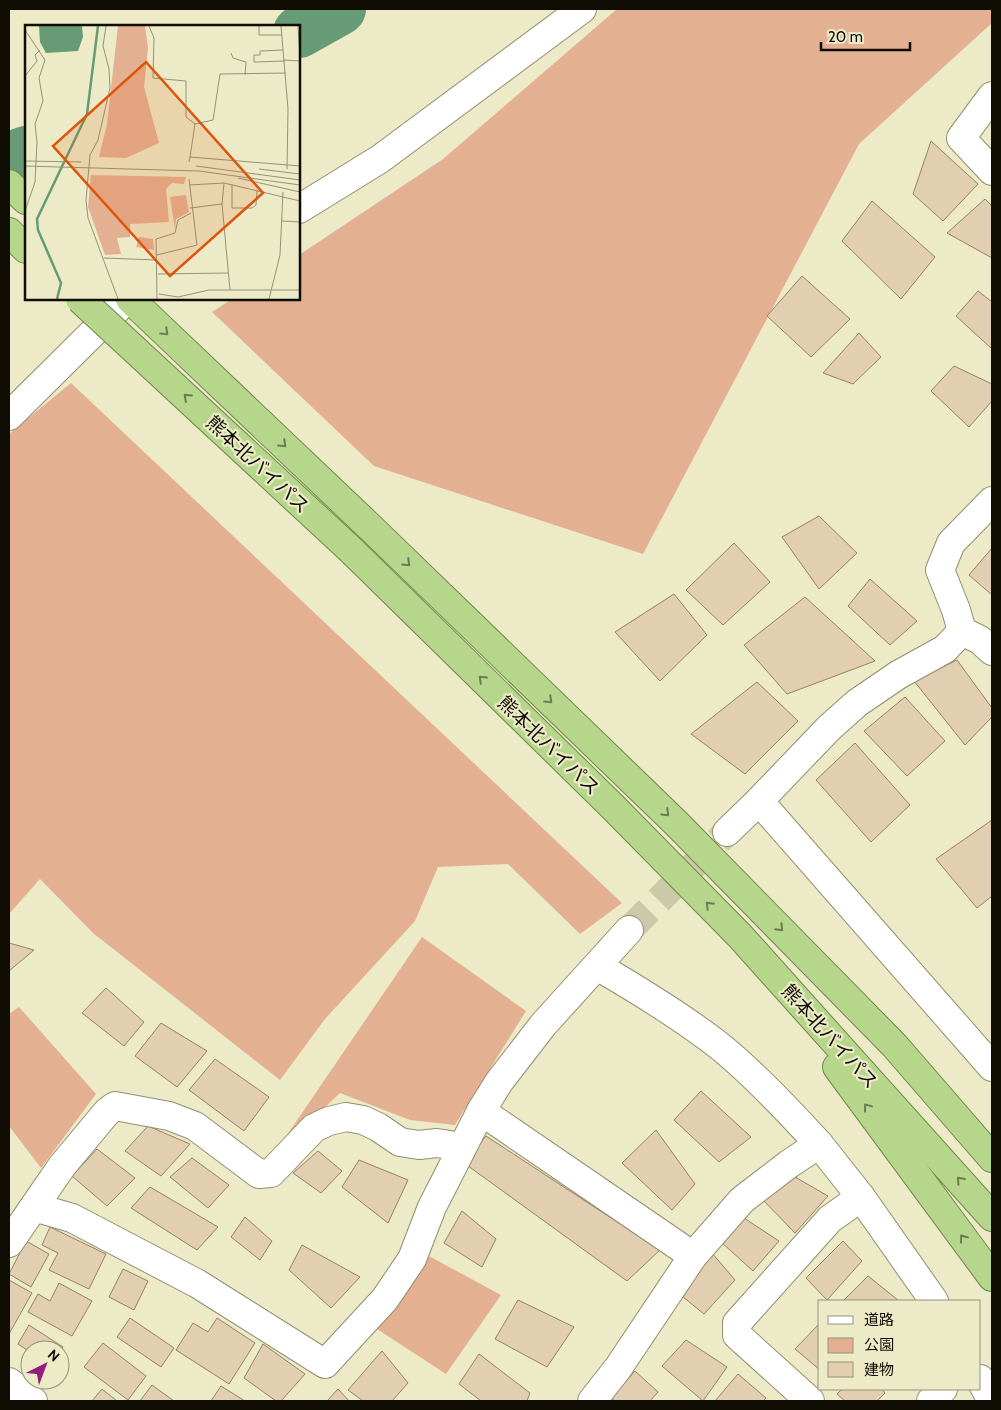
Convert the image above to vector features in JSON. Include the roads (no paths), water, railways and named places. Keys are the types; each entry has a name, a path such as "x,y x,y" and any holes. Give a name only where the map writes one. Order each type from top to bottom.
{"highway":[{"path":"9,184 25,199"},
{"path":"9,232 25,247"},
{"name":"熊本北バイパス","path":"81,300 350,550 613,807 740,936 992,1217"},
{"name":"熊本北バイパス","path":"129,300 372,529 678,824 894,1046 992,1158"},
{"path":"740,936 992,1277"},
{"path":"894,1046 992,1136"}],"street":[{"path":"300,208 380,159 582,9"},
{"path":"992,96 961,138 992,171"},
{"path":"9,416 127,300"},
{"path":"992,501 951,543 940,570 962,631 980,640 992,651"},
{"path":"726,832 759,801 829,728 857,703 898,675 944,649 962,631"},
{"path":"759,801 992,1067"},
{"path":"34,1207 72,1218 198,1284 325,1364 385,1299 412,1259 432,1207 480,1111 498,1082 543,1025 629,930"},
{"path":"597,966 646,996 721,1048 776,1096 819,1144 861,1197 933,1300"},
{"path":"9,1242 62,1166 107,1112 115,1106 169,1116 195,1126 259,1174 272,1173 314,1128 329,1121 346,1118 363,1120 400,1142 419,1145 438,1143 462,1147"},
{"path":"480,1111 693,1256"},
{"path":"592,1401 618,1368 693,1256 742,1200 819,1144"},
{"path":"810,1401 737,1335 737,1323 830,1219 861,1197"},
{"path":"981,1381 992,1401"},
{"path":"9,1382 33,1401"},
{"path":"931,1401 942,1390"}],"waterway":[{"path":"300,31 340,9"},
{"path":"9,158 25,152"}],"tunnel":[{"path":"629,930 727,832"}]}
